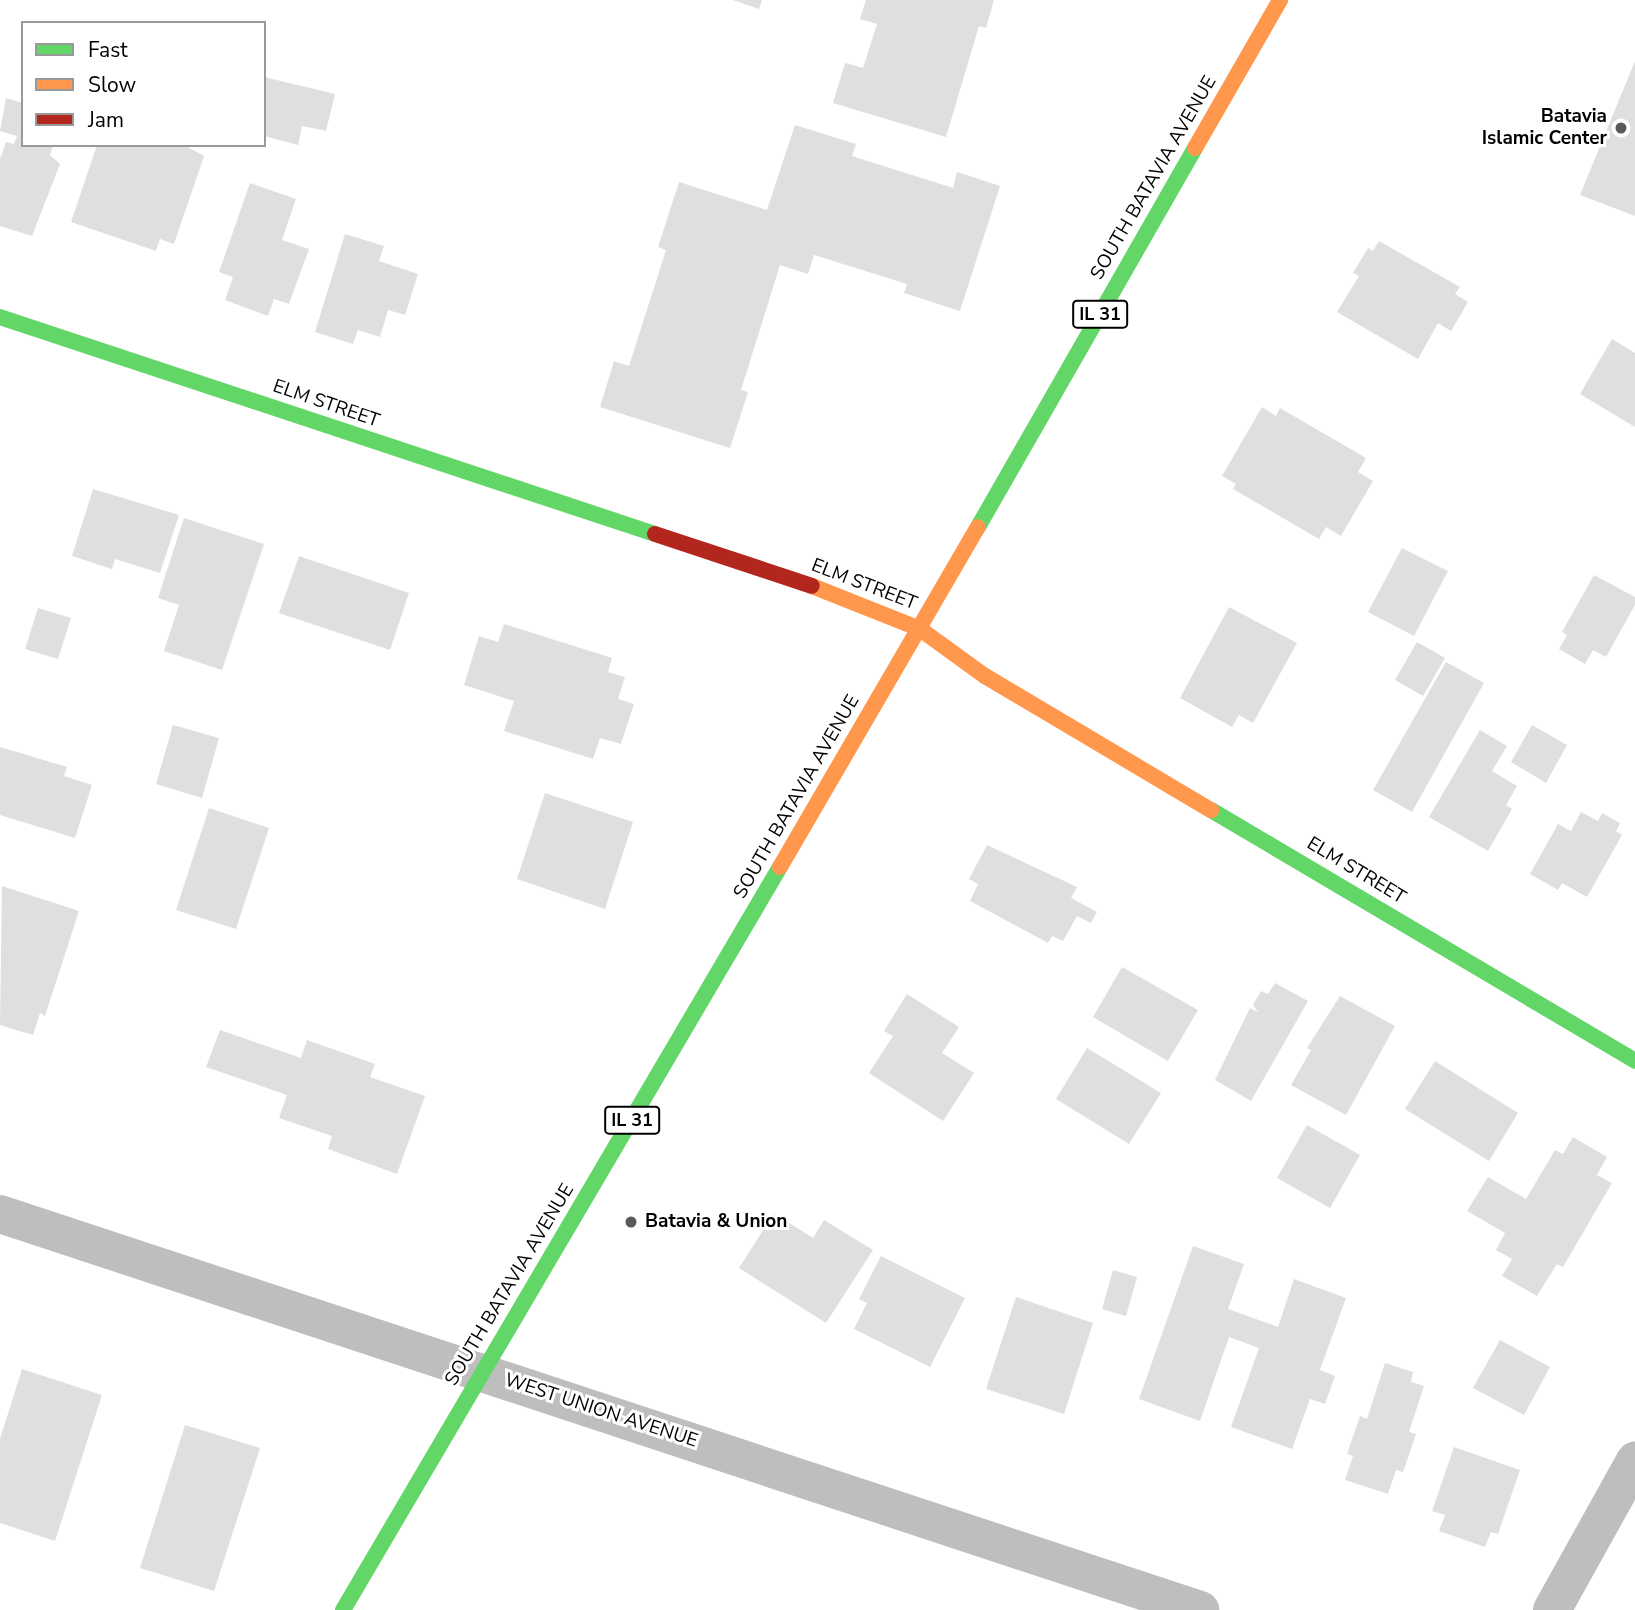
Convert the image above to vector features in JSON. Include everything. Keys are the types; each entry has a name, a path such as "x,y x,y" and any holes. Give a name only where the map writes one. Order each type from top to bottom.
{"main road":[{"name":"SOUTH BATAVIA AVENUE","path":"343,1610 920,629 1280,0"},
{"name":"ELM STREET","path":"0,317 824,590 920,629 985,676 1635,1060"}],"street":[{"name":"WEST UNION AVENUE","path":"0,1214 483,1371 1200,1610"},
{"path":"1552,1610 1635,1461"}],"building":[{"path":"733,0 762,0 759,9"},
{"path":"866,0 994,0 986,28 979,26 946,137 833,103 845,63 863,68 877,24 860,19"},
{"name":"Batavia Islamic Center","path":"1635,61 1635,216 1580,195"},
{"path":"266,77 335,94 326,131 302,126 298,145 266,137"},
{"path":"6,98 21,102 21,147 52,147 50,155 60,164 32,236 0,226 0,159 6,142 14,144 17,136 0,131"},
{"path":"795,125 856,144 852,156 953,188 957,172 1000,186 960,311 904,293 907,284 814,255 808,274 780,265 741,390 748,392 730,448 600,407 614,361 629,366 666,250 658,247 679,182 767,210"},
{"path":"96,147 188,147 204,156 174,244 160,239 156,251 71,222"},
{"path":"250,183 296,199 282,240 309,249 289,304 274,299 268,316 225,300 233,277 219,272"},
{"path":"345,234 384,246 379,261 418,274 405,315 388,310 380,337 358,330 353,344 315,332"},
{"path":"1379,241 1460,287 1455,294 1468,302 1451,331 1438,323 1418,359 1337,312 1359,276 1353,273 1368,248 1373,251"},
{"path":"1612,339 1635,353 1635,427 1580,394"},
{"path":"1262,407 1276,416 1280,408 1366,458 1358,472 1373,481 1341,536 1326,527 1319,539 1233,489 1236,484 1222,476"},
{"path":"93,489 179,515 160,573 115,559 112,569 72,556"},
{"path":"184,518 264,544 222,670 164,651 179,605 158,598"},
{"path":"1402,548 1448,571 1414,636 1368,612"},
{"path":"299,556 409,593 390,650 279,613"},
{"path":"1594,575 1635,597 1635,605 1606,657 1593,650 1585,664 1559,649 1567,635 1562,632"},
{"path":"1229,607 1297,643 1253,723 1239,715 1232,727 1180,698"},
{"path":"38,608 71,618 58,659 25,649"},
{"path":"504,624 612,658 608,672 625,677 618,699 634,704 621,744 600,738 593,759 504,731 514,701 464,685 479,636 498,642"},
{"path":"1417,642 1445,658 1423,696 1395,680"},
{"path":"1446,662 1484,683 1412,812 1373,790"},
{"path":"173,725 219,738 202,798 156,784"},
{"path":"1532,725 1567,745 1546,783 1511,762"},
{"path":"1480,730 1507,746 1492,771 1517,786 1506,805 1512,809 1488,851 1429,817"},
{"path":"0,747 67,767 64,776 92,785 75,838 0,815"},
{"path":"545,793 633,822 605,909 517,879"},
{"path":"209,808 269,828 236,929 176,910"},
{"path":"1581,812 1598,821 1602,813 1620,823 1616,831 1622,835 1587,897 1562,883 1558,890 1530,874 1558,824 1571,831"},
{"path":"987,845 1077,887 1071,898 1097,912 1091,923 1077,916 1063,941 1052,936 1048,943 970,901 978,884 969,879"},
{"path":"2,886 79,911 45,1016 40,1013 33,1035 0,1025"},
{"path":"1122,967 1198,1010 1168,1061 1093,1017"},
{"path":"1275,983 1308,1001 1251,1101 1215,1080 1250,1008 1258,1012 1253,1005 1261,991 1268,994"},
{"path":"907,994 959,1027 942,1053 974,1073 943,1121 869,1073 893,1036 884,1031"},
{"path":"1340,996 1395,1026 1346,1115 1291,1085 1311,1050 1307,1048"},
{"path":"220,1030 301,1058 307,1040 375,1064 370,1077 425,1096 397,1174 328,1149 332,1136 279,1118 287,1095 206,1067"},
{"path":"1087,1048 1161,1093 1129,1144 1056,1099"},
{"path":"1435,1061 1518,1113 1489,1161 1405,1109"},
{"path":"1307,1125 1360,1155 1330,1208 1277,1178"},
{"path":"1573,1137 1607,1157 1597,1175 1612,1183 1563,1267 1557,1264 1537,1296 1502,1276 1512,1259 1496,1250 1505,1233 1467,1211 1488,1177 1526,1199 1555,1150 1563,1154"},
{"path":"774,1213 813,1238 824,1220 873,1250 826,1323 739,1268"},
{"path":"1193,1246 1244,1264 1228,1309 1278,1327 1294,1279 1346,1298 1320,1370 1335,1376 1325,1404 1310,1399 1292,1449 1231,1427 1259,1348 1229,1337 1200,1421 1139,1399"},
{"path":"881,1256 965,1298 930,1367 854,1329 867,1303 859,1299"},
{"path":"1113,1270 1137,1277 1126,1316 1102,1309"},
{"path":"1016,1297 1093,1323 1064,1414 986,1389"},
{"path":"1500,1340 1550,1367 1524,1415 1473,1388"},
{"path":"1385,1363 1413,1372 1411,1382 1424,1386 1409,1432 1416,1434 1403,1472 1396,1470 1388,1494 1345,1480 1353,1456 1347,1454 1360,1416 1367,1419"},
{"path":"22,1369 102,1395 55,1541 0,1523 0,1439"},
{"path":"185,1425 260,1448 214,1591 140,1568"},
{"path":"1454,1447 1520,1470 1498,1534 1491,1532 1485,1547 1439,1531 1445,1515 1432,1511"}],"traffic: fast":[{"path":"978,527 1195,148"},
{"path":"0,317 655,534"},
{"path":"1211,810 1635,1061"},
{"path":"343,1610 780,867"}],"traffic: slow":[{"path":"1195,148 1280,0"},
{"path":"780,867 978,527"},
{"path":"812,586 920,629 985,676 1211,810"}],"traffic: jam":[{"path":"655,534 812,586"}],"place":[{"name":"Batavia Islamic Center","path":"1621,128"},
{"name":"Batavia & Union","path":"631,1222"}]}
